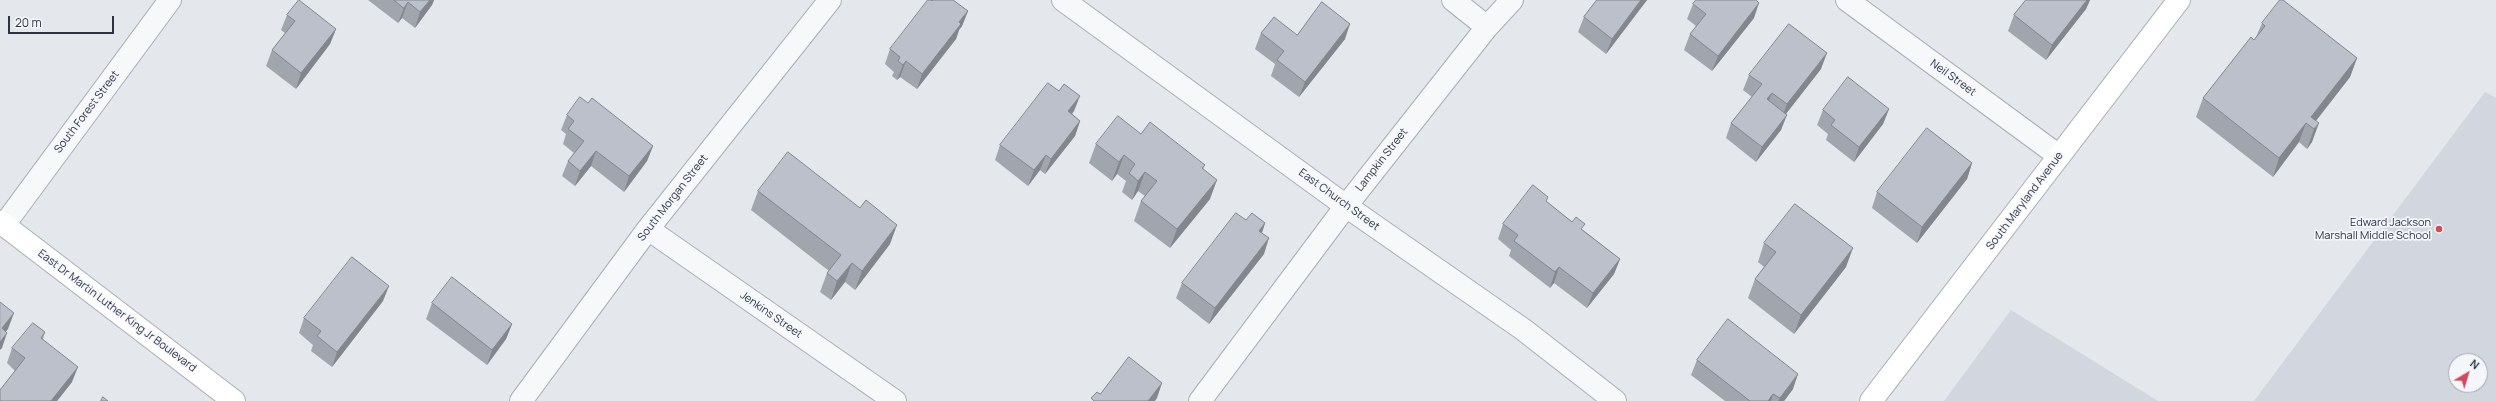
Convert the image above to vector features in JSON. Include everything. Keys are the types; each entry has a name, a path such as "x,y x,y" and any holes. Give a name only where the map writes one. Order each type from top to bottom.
{"street":[{"name":"South Forest Street","path":"2,223 170,0"},
{"name":"South Morgan Street","path":"521,401 648,229 830,0"},
{"name":"East Church Street","path":"1063,0 1346,206 1524,330 1615,401"},
{"path":"1453,0 1487,27"},
{"name":"Lampkin Street","path":"1200,401 1346,206 1487,27 1512,0"},
{"name":"Neil Street","path":"1847,0 2059,156"},
{"name":"South Maryland Avenue","path":"1871,401 2178,0"},
{"name":"East Dr Martin Luther King Jr Boulevard","path":"2,223 234,401"},
{"name":"Jenkins Street","path":"648,229 895,401"}],"shaded area":[{"name":"Edward Jackson Marshall Middle School","path":"2485,92 2496,98 2496,401 2254,401"},
{"path":"2011,310 2158,401 1944,401"}],"building":[{"path":"299,0 336,29 301,73 272,50 295,21 287,15"},
{"path":"394,0 430,0 420,12 408,2 404,8"},
{"path":"928,0 953,0 968,11 959,22 961,24 922,74 906,61 903,65 898,61 900,57 890,49"},
{"path":"1597,0 1641,0 1612,39 1584,17"},
{"path":"1696,0 1756,0 1759,3 1718,56 1690,34 1706,14 1693,4"},
{"path":"2026,0 2087,0 2052,45 2014,15"},
{"path":"2280,0 2283,0 2357,58 2311,117 2319,123 2314,129 2306,123 2279,158 2203,98 2251,37 2254,40 2265,26 2262,23"},
{"path":"1322,2 1350,24 1305,82 1277,60 1284,51 1261,33 1274,17 1297,35"},
{"path":"1789,24 1827,53 1787,104 1772,93 1767,99 1787,115 1762,147 1731,123 1762,84 1749,75"},
{"path":"1848,77 1889,109 1859,147 1831,125 1835,120 1823,110"},
{"path":"1048,83 1059,91 1064,84 1080,96 1068,111 1080,121 1051,159 1046,155 1034,170 1000,145"},
{"path":"580,97 588,103 592,98 653,146 629,176 596,151 580,171 568,161 584,141 568,129 574,121 567,115"},
{"path":"1118,116 1141,134 1150,122 1205,165 1202,168 1217,180 1177,229 1141,201 1157,181 1145,172 1138,181 1129,173 1135,164 1124,155 1119,162 1096,144"},
{"path":"1927,128 1972,163 1922,227 1877,192"},
{"path":"788,152 860,208 866,200 897,225 862,271 852,263 837,281 827,273 841,255 758,191"},
{"path":"1533,185 1548,197 1546,201 1572,222 1576,217 1585,224 1581,229 1620,259 1593,293 1559,267 1555,272 1514,241 1518,235 1503,224"},
{"path":"1795,204 1853,248 1801,315 1755,279 1776,252 1764,243"},
{"path":"1236,213 1246,220 1252,213 1265,223 1259,231 1269,238 1215,308 1182,283"},
{"path":"352,257 389,286 337,352 317,336 321,331 304,318"},
{"path":"452,277 512,324 492,350 432,303"},
{"path":"0,302 14,313 2,328 7,333 0,342"},
{"path":"1728,319 1798,374 1780,398 1773,394 1768,401 1750,401 1697,360"},
{"path":"33,323 45,332 41,338 78,367 51,401 0,401 0,390 25,358 12,348"},
{"path":"1129,357 1162,383 1148,401 1094,401 1091,398 1097,392 1100,394"},
{"path":"103,397 108,401 101,401"}],"place":[{"name":"Edward Jackson Marshall Middle School","path":"2439,229"}]}
